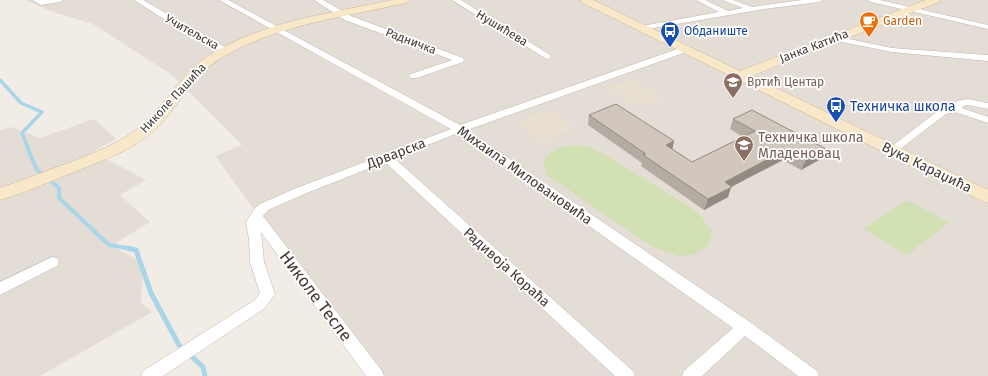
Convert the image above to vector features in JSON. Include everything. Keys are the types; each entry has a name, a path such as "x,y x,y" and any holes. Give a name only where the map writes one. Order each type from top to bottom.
{"street":[{"path":"36,0 41,3 60,0"},
{"name":"Учитељска","path":"138,0 176,23 226,50"},
{"name":"Михаила Миловановића","path":"223,0 459,129 744,327 811,376"},
{"name":"Николе Пашића","path":"0,194 113,150 139,134 160,116 201,67 226,50 278,30 406,0"},
{"name":"Нушићева","path":"456,0 548,56"},
{"name":"Вука Караџића","path":"585,0 988,197"},
{"path":"700,0 728,14"},
{"path":"726,0 752,10"},
{"path":"642,28 819,0"},
{"path":"871,0 988,27"},
{"name":"Јанка Катића","path":"739,76 935,0"},
{"name":"Радничка","path":"324,1 342,14 460,60 414,76"},
{"path":"834,38 892,50 988,58"},
{"name":"Дрварска","path":"256,216 264,207 386,157 459,129 686,49"},
{"path":"710,61 730,66 765,66 760,76 764,82 784,98"},
{"path":"956,109 960,103 968,102 988,106"},
{"path":"892,150 943,112 956,109 988,120"},
{"name":"Радивоја Кораћа","path":"386,157 627,376"},
{"path":"149,376 210,335 260,304 268,294 257,262 256,238 252,222 256,216"},
{"name":"Николе Тесле","path":"256,216 376,376"},
{"path":"0,289 52,262"},
{"path":"690,376 744,327"}],"shaded area":[{"path":"26,0 988,0 988,376 376,376 215,156 242,145 172,75 93,24 53,12"},
{"path":"632,80 663,98 638,107 607,88"},
{"path":"549,109 575,127 541,142 515,122"},
{"path":"94,119 116,139 93,152 146,180 120,195 150,222 111,246 143,263 141,303 152,312 40,376 0,376 0,131 10,127 40,138"}],"green space":[{"path":"574,145 589,147 604,154 690,207 701,216 712,232 708,246 693,255 678,256 651,246 547,175 544,166 546,156 558,148"},
{"path":"907,200 949,222 907,255 864,229"}],"building":[{"name":"Техничка школа Младеновац","path":"616,104 674,141 666,145 692,162 755,131 733,119 752,110 826,149 806,160 787,149 725,182 732,187 708,199 643,155 646,154 589,115"}],"waterway":[{"path":"0,80 21,103 42,112 22,133 28,148"},
{"path":"27,147 37,170 59,188 59,198 109,245 127,248"},
{"path":"127,248 133,249"},
{"path":"127,248 136,250 151,293 179,345 203,367 205,376"}],"place":[{"name":"Garden","path":"869,38"},
{"name":"Обданиште","path":"670,48"},
{"name":"Вртић Центар","path":"733,99"},
{"name":"Техничка школа","path":"836,123"},
{"name":"Техничка школа Младеновац","path":"744,162"}]}
